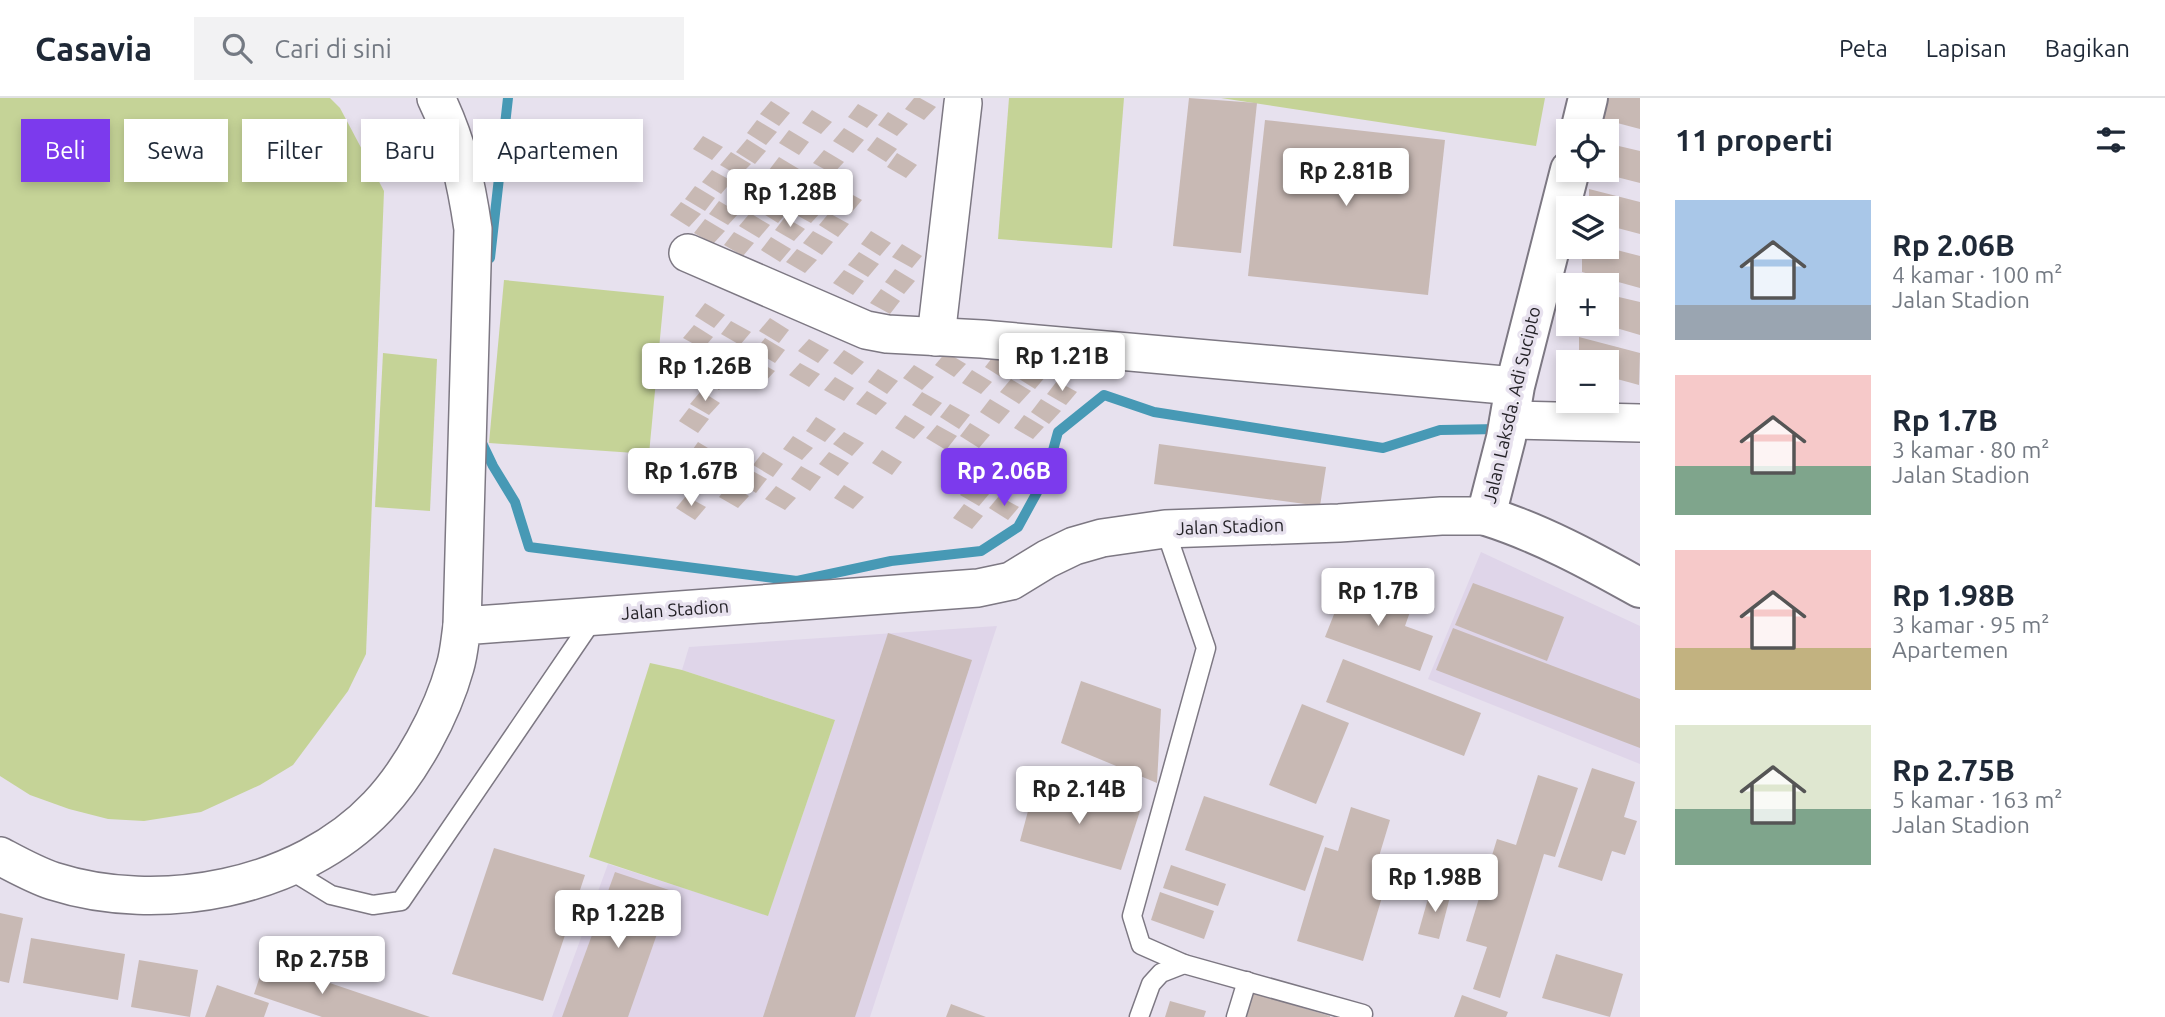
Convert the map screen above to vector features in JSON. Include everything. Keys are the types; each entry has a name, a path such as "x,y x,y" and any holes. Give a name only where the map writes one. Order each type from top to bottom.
{"main road":[{"path":"1583,119 1588,98"},
{"name":"Jalan Laksda. Adi Sucipto","path":"1567,182 1486,516 1552,541 1640,588"}],"street":[{"path":"0,856 52,880 90,890 166,896 210,892 309,858 345,834 378,806 403,775 438,711 455,668 463,626 473,229 466,180 454,141 436,98"},
{"path":"936,337 963,103"},
{"path":"688,253 866,330 982,339 1510,416 1640,423"},
{"name":"Jalan Stadion","path":"463,626 978,588 1011,581 1074,546 1102,538 1165,529 1486,516"}],"lane":[{"path":"1165,529 1206,648 1132,916 1141,945 1184,964 1365,1016"},
{"path":"286,867 331,895 373,905 401,901 596,615"},
{"path":"1139,1017 1151,984 1161,973 1184,964"},
{"path":"1236,1017 1247,981"}],"shaded area":[{"path":"1481,552 1640,626 1640,764 1428,679"},
{"path":"997,626 870,1017 552,1017 608,864 768,915 835,720 682,670 689,647"}],"green space":[{"path":"0,98 330,98 346,119 242,119 242,182 347,182 347,121 361,148 361,182 379,182 384,191 366,654 348,691 293,765 260,785 201,812 144,821 108,819 30,795 0,776"},
{"path":"1009,98 1124,98 1112,248 998,239"},
{"path":"1221,98 1545,98 1536,146"},
{"path":"504,280 664,296 649,454 489,443"},
{"path":"383,353 437,359 430,511 375,507"},
{"path":"650,663 682,670 835,720 768,916 589,857"}],"building":[{"path":"914,98 920,98 936,107 924,120 905,109"},
{"path":"1189,98 1257,103 1241,253 1173,246"},
{"path":"1602,98 1640,98 1640,129 1619,123 1619,119 1602,119"},
{"path":"771,101 790,113 779,126 760,114"},
{"path":"858,104 878,115 867,128 848,117"},
{"path":"812,110 832,122 821,134 802,123"},
{"path":"888,112 908,124 897,136 878,125"},
{"path":"757,120 777,132 766,145 747,133"},
{"path":"1265,120 1445,140 1428,295 1248,276"},
{"path":"844,128 864,140 853,153 833,141"},
{"path":"789,130 809,142 799,155 779,143"},
{"path":"703,136 723,147 712,160 693,149"},
{"path":"877,137 897,149 886,162 867,150"},
{"path":"747,139 766,151 755,164 736,152"},
{"path":"1619,146 1640,151 1640,183 1619,178"},
{"path":"824,150 844,162 833,174 813,163"},
{"path":"731,152 751,164 739,176 720,165"},
{"path":"897,153 917,165 906,178 887,167"},
{"path":"779,157 799,169 788,182 769,170"},
{"path":"712,170 732,181 721,194 702,182"},
{"path":"753,170 773,181 762,194 743,182"},
{"path":"808,171 828,182 817,196 798,184"},
{"path":"780,182 800,194 789,207 770,195"},
{"path":"695,186 715,198 705,211 685,199"},
{"path":"739,187 759,198 749,211 729,200"},
{"path":"842,189 862,200 851,213 832,202"},
{"path":"1589,189 1616,196 1589,196"},
{"path":"1619,197 1640,202 1640,234 1619,228"},
{"path":"769,198 789,210 778,223 759,211"},
{"path":"802,199 822,211 811,223 791,212"},
{"path":"719,201 739,213 728,225 709,214"},
{"path":"681,202 701,214 689,227 670,215"},
{"path":"750,213 770,225 759,238 739,226"},
{"path":"829,213 849,224 838,237 819,225"},
{"path":"785,217 805,229 794,241 775,230"},
{"path":"705,219 725,231 713,244 694,233"},
{"path":"813,231 833,242 822,255 803,243"},
{"path":"871,231 891,243 880,256 861,244"},
{"path":"734,232 754,243 743,256 724,245"},
{"path":"771,237 791,249 780,262 761,250"},
{"path":"902,244 922,256 912,268 892,257"},
{"path":"797,249 817,260 805,273 786,262"},
{"path":"1619,251 1640,256 1640,288 1619,282 1619,273 1582,272 1582,259 1619,259"},
{"path":"859,252 879,264 868,277 848,265"},
{"path":"895,269 915,281 904,294 885,282"},
{"path":"844,270 864,281 853,295 833,283"},
{"path":"881,289 900,301 890,314 870,303"},
{"path":"1619,297 1640,302 1640,335 1619,329"},
{"path":"705,303 725,315 714,328 695,316"},
{"path":"770,318 789,330 779,343 759,331"},
{"path":"731,321 751,332 740,345 721,334"},
{"path":"694,325 713,337 703,349 683,338"},
{"path":"1579,337 1640,353 1639,385 1619,380 1619,350 1579,350"},
{"path":"765,338 785,350 775,363 755,351"},
{"path":"809,339 829,350 818,363 798,351"},
{"path":"730,344 750,355 739,369 719,357"},
{"path":"844,350 864,362 852,375 833,363"},
{"path":"946,352 966,364 954,377 935,365"},
{"path":"995,354 1015,366 1004,379 985,367"},
{"path":"755,360 775,371 763,384 744,373"},
{"path":"800,363 820,374 809,387 789,375"},
{"path":"711,365 731,377 719,390 701,378"},
{"path":"914,365 934,377 922,390 903,378"},
{"path":"1026,365 1046,376 1035,389 1016,377"},
{"path":"878,369 898,381 887,394 868,382"},
{"path":"972,370 992,382 981,394 962,383"},
{"path":"835,377 854,388 844,401 824,390"},
{"path":"1011,379 1031,391 1019,404 1000,392"},
{"path":"1057,381 1077,392 1066,405 1047,394"},
{"path":"701,391 720,403 709,415 690,404"},
{"path":"867,391 887,403 876,415 856,404"},
{"path":"922,392 942,403 931,416 912,405"},
{"path":"990,399 1010,411 999,424 980,412"},
{"path":"1041,399 1061,411 1049,424 1031,412"},
{"path":"950,404 970,415 959,429 940,417"},
{"path":"689,408 709,419 698,433 679,421"},
{"path":"905,415 925,427 914,439 895,428"},
{"path":"1024,415 1044,427 1033,439 1014,428"},
{"path":"816,417 836,429 825,442 806,431"},
{"path":"970,423 990,435 979,448 960,436"},
{"path":"937,425 957,436 946,450 926,438"},
{"path":"844,432 864,443 852,456 833,444"},
{"path":"793,436 813,448 802,460 783,449"},
{"path":"698,442 718,454 707,467 688,456"},
{"path":"1159,444 1326,467 1320,506 1154,484"},
{"path":"882,450 902,462 892,475 872,463"},
{"path":"727,451 747,462 735,475 716,464"},
{"path":"763,452 783,464 773,477 753,465"},
{"path":"829,452 849,463 838,476 819,464"},
{"path":"954,452 974,463 964,476 944,464"},
{"path":"801,466 821,477 810,491 791,479"},
{"path":"694,468 714,479 703,493 684,481"},
{"path":"747,468 767,479 756,493 737,481"},
{"path":"970,481 990,493 979,506 960,495"},
{"path":"729,484 749,496 738,508 719,497"},
{"path":"844,485 864,497 853,509 834,498"},
{"path":"776,486 796,498 785,510 765,499"},
{"path":"686,496 706,507 695,520 676,508"},
{"path":"999,496 1019,507 1008,520 989,508"},
{"path":"964,504 983,516 972,529 953,518"},
{"path":"1473,583 1564,617 1547,661 1455,625"},
{"path":"1346,584 1411,609 1405,626 1433,636 1420,671 1325,637"},
{"path":"1453,628 1640,699 1640,748 1436,670"},
{"path":"888,633 972,660 855,1017 763,1017"},
{"path":"1343,659 1481,713 1464,756 1326,702"},
{"path":"1081,681 1161,709 1157,783 1061,743"},
{"path":"1302,704 1349,723 1316,804 1269,785"},
{"path":"1592,768 1635,782 1624,817 1637,821 1625,855 1612,851 1602,881 1558,867"},
{"path":"1538,775 1578,788 1555,857 1544,854 1500,998 1473,989 1487,947 1466,941 1497,839 1516,845"},
{"path":"1036,781 1140,811 1121,870 1020,841"},
{"path":"1204,796 1324,836 1305,891 1185,850"},
{"path":"1351,807 1390,820 1377,863 1391,867 1363,961 1297,941 1325,847 1338,851"},
{"path":"494,848 585,875 543,1001 452,974"},
{"path":"1171,865 1226,884 1218,906 1163,888"},
{"path":"615,872 672,891 628,1017 562,1017"},
{"path":"1431,888 1451,893 1439,939 1418,934"},
{"path":"1160,892 1214,911 1204,939 1151,920"},
{"path":"0,913 23,918 9,983 0,981"},
{"path":"31,938 125,954 118,1000 23,983"},
{"path":"1556,954 1623,974 1610,1017 1542,998"},
{"path":"139,960 198,970 190,1017 131,1007"},
{"path":"265,961 430,1017 322,1017 254,994"},
{"path":"217,985 269,1003 264,1017 205,1017"},
{"path":"1250,992 1330,1016 1330,1017 1242,1017"},
{"path":"1462,995 1508,1012 1506,1017 1454,1017"},
{"path":"1170,1001 1206,1011 1204,1017 1165,1017"},
{"path":"951,1004 986,1017 946,1017"}],"waterway":[{"path":"490,258 508,98"},
{"path":"481,441 515,502 529,547 797,581 891,561 981,551 1018,527 1046,476 1058,432 1104,395 1154,412 1383,448 1440,430 1499,429"}]}
